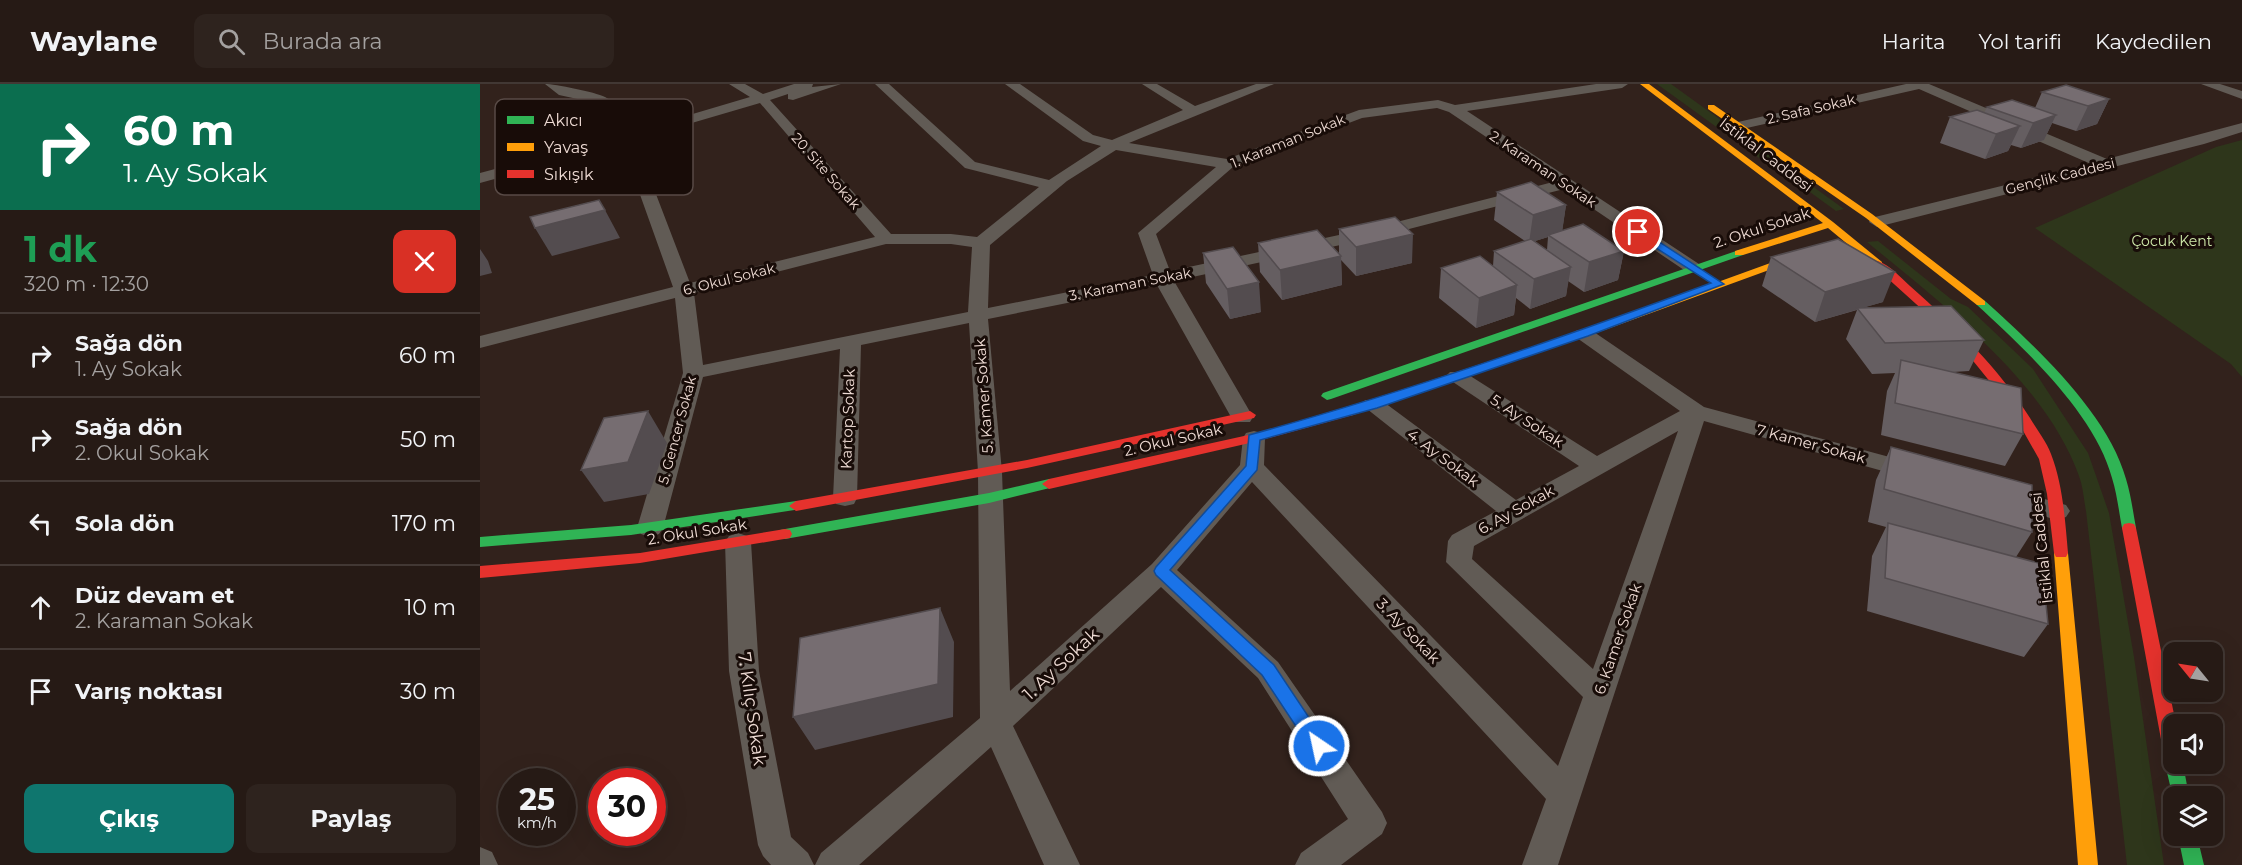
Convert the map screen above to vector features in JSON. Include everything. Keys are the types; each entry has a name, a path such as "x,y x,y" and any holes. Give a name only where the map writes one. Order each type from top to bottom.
{"street":[{"path":"551,84 564,92 596,99"},
{"path":"735,84 764,100 807,84"},
{"path":"693,120 835,84"},
{"path":"881,84 970,165 1051,185"},
{"path":"1011,84 1088,138 1113,145 1228,164"},
{"path":"1148,84 1194,111"},
{"path":"981,243 1051,185 1113,145 1194,111 1268,84"},
{"name":"1. Karaman Sokak","path":"1253,422 1163,278 1147,232 1228,164 1359,114 1438,104 1454,109 1622,84"},
{"name":"İstiklal Caddesi","path":"1644,84 1830,224 1863,230 1928,307 1978,356 2015,402 2046,457 2057,511 2088,865"},
{"path":"1918,84 2105,164"},
{"name":"2. Safa Sokak","path":"1738,126 1918,84"},
{"path":"2207,84 2242,95"},
{"name":"İstiklal Caddesi","path":"1696,96 1738,126 1863,230 1979,303 2028,348 2103,438 2119,477 2165,714"},
{"name":"20. Site Sokak","path":"764,100 886,239"},
{"name":"2. Karaman Sokak","path":"1454,109 1693,268"},
{"name":"Gençlik Caddesi","path":"1863,230 2105,164 2199,141 2242,127"},
{"path":"480,178 495,174"},
{"name":"3. Karaman Sokak","path":"694,373 1382,231 1565,184"},
{"name":"5. Gencer Sokak","path":"648,195 684,291 694,373 650,528"},
{"name":"2. Okul Sokak","path":"1308,401 1341,392 1693,268 1830,224 1863,230"},
{"name":"2. Okul Sokak","path":"480,542 650,528 845,498 1253,422 1373,405 1584,334 1863,230"},
{"name":"6. Okul Sokak","path":"480,342 886,239 951,239 981,243"},
{"name":"5. Kamer Sokak","path":"981,243 978,314 990,472 996,723 1062,865"},
{"path":"1693,268 1719,284"},
{"name":"7 Kamer Sokak","path":"1584,334 1696,412 1933,477"},
{"name":"Kartop Sokak","path":"845,498 851,340"},
{"name":"5. Ay Sokak","path":"1457,376 1596,466"},
{"name":"4. Ay Sokak","path":"1373,405 1513,511"},
{"name":"6. Ay Sokak","path":"1599,694 1459,562 1461,541 1696,412"},
{"name":"6. Kamer Sokak","path":"1540,865 1696,412"},
{"path":"1252,467 1253,422"},
{"name":"2. Okul Sokak","path":"480,572 640,558 989,498 1253,422"},
{"name":"1. Ay Sokak","path":"833,865 996,723 1161,571 1252,467"},
{"name":"3. Ay Sokak","path":"1252,467 1564,795"},
{"path":"1978,489 2057,511"},
{"name":"7. Kılıç Sokak","path":"738,542 744,671 774,845 796,865"},
{"path":"1161,571 1268,670 1370,823 1313,865"},
{"path":"2190,846 2194,865"}],"green space":[{"path":"1657,84 1671,84 1844,209 1836,211"},
{"name":"Çocuk Kent","path":"2242,140 2242,377 2231,364 2035,228 2216,147"},
{"path":"1878,241 1951,299 1968,307 2033,369 2088,453 2109,513 2134,657 2164,865 2127,865 2086,511 2079,476 2063,441 2042,408 2017,377 1988,347 1927,291 1867,242"}],"building":[{"path":"2066,85 2109,99 2088,106 2042,92"},
{"path":"2012,100 2056,115 2033,123 1987,107"},
{"path":"1977,110 2020,126 1996,134 1950,117"},
{"path":"1531,182 1566,205 1533,215 1497,192"},
{"path":"599,200 605,210 535,228 530,217"},
{"path":"1395,217 1413,234 1356,247 1339,229"},
{"path":"1583,224 1624,251 1589,262 1548,235"},
{"path":"1317,230 1341,256 1280,270 1258,243"},
{"path":"1531,239 1571,267 1534,279 1494,251"},
{"path":"1838,239 1895,272 1825,292 1771,257"},
{"path":"1233,247 1259,282 1227,289 1203,253"},
{"path":"1480,256 1517,285 1479,298 1441,268"},
{"path":"1951,306 1984,340 1885,343 1857,308"},
{"path":"1901,360 2021,388 2023,434 1895,403"},
{"path":"648,411 628,462 581,470 604,418"},
{"path":"1891,447 2032,485 2032,532 1884,489"},
{"path":"1888,523 2042,564 2048,624 1885,578"},
{"path":"940,608 938,684 793,717 800,638"}],"traffic: fast":[{"path":"1327,396 1739,253"},
{"path":"1981,303 2020,339 2063,386 2101,436 2119,477 2129,528"},
{"path":"785,534 989,498 1049,484"},
{"path":"480,542 631,530 796,506"},
{"path":"2176,774 2178,786"},
{"path":"2190,846 2194,865"}],"traffic: slow":[{"path":"1644,84 1848,238 1878,264"},
{"path":"1711,107 1869,216 1981,303"},
{"path":"1739,253 1830,224"},
{"path":"1349,412 1584,334 1809,252"},
{"path":"2061,553 2088,865"}],"traffic: jam":[{"path":"1878,264 1961,339 1998,380 2014,403 2039,443 2046,459 2058,518 2061,553"},
{"path":"1049,484 1254,438 1349,412"},
{"path":"796,506 1027,464 1250,415"},
{"path":"2129,528 2165,714"},
{"path":"480,572 640,558 785,534"}],"route":[{"path":"1319,746 1268,670 1161,571 1252,467 1254,438 1373,405 1584,334 1719,284 1638,232"}]}
